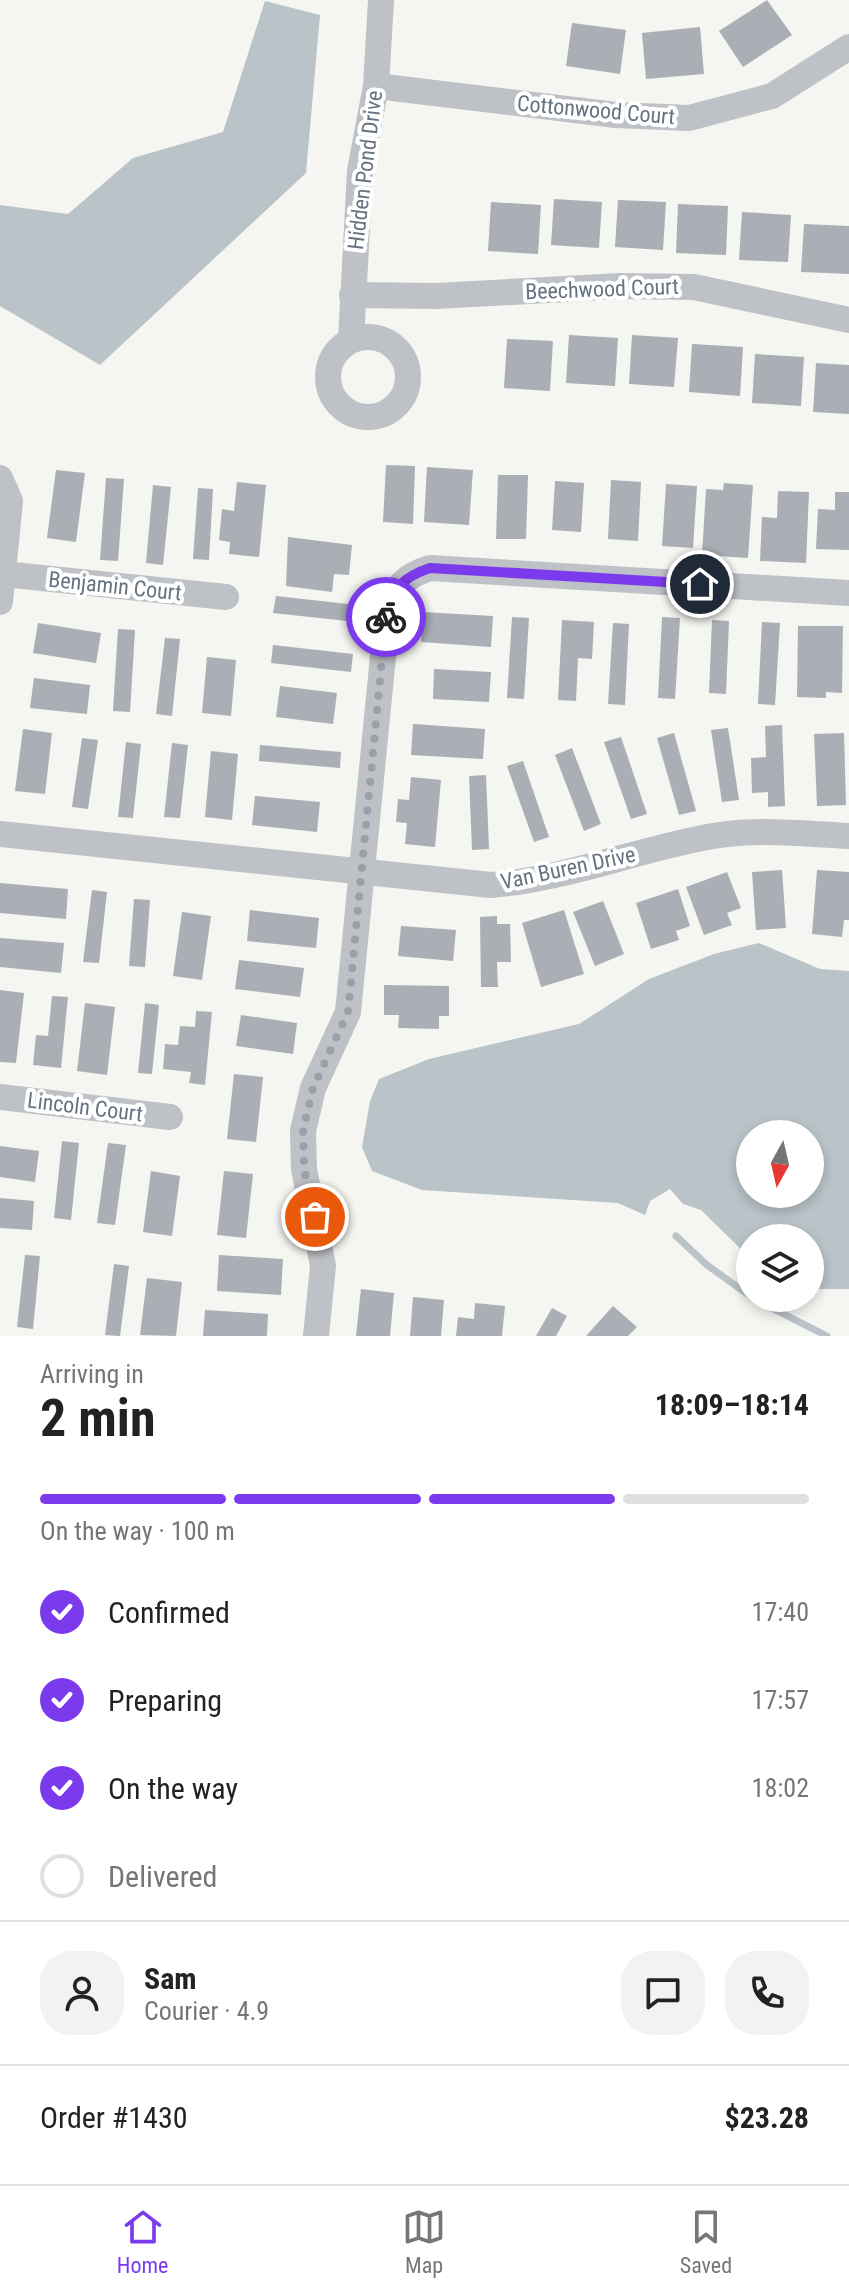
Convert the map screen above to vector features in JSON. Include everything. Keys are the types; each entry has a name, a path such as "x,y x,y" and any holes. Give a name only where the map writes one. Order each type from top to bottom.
{"street":[{"name":"Hidden Pond Drive","path":"351,340 360,171 376,86 381,0"},
{"name":"Cottonwood Court","path":"376,86 616,115 689,118 772,96 849,47"},
{"name":"Beechwood Court","path":"352,295 437,296 620,286 694,287 849,320"},
{"path":"0,478 10,501 0,602"},
{"path":"316,1336 323,1266 304,1169 303,1131 313,1088 348,1012 388,606 392,594 414,573 430,568 849,593"},
{"name":"Benjamin Court","path":"3,574 226,597"},
{"name":"Van Buren Drive","path":"0,834 464,884 518,883 717,835 782,833 849,836"},
{"name":"Lincoln Court","path":"0,1097 170,1117"}],"shaded area":[{"path":"265,1 320,15 306,173 100,365 0,306 0,205 68,214 133,158 223,132"},
{"path":"759,943 820,969 849,971 849,1289 824,1289 824,1224 736,1224 736,1244 701,1210 683,1204 670,1189 650,1201 645,1215 618,1203 422,1190 372,1171 362,1147 370,1101 379,1079 429,1059 579,1024 649,979 714,954"}],"building":[{"path":"767,0 792,35 743,67 719,31"},
{"path":"572,23 626,30 620,74 566,66"},
{"path":"700,27 704,74 646,79 642,33"},
{"path":"554,199 602,202 599,248 551,245"},
{"path":"618,200 666,202 663,250 615,247"},
{"path":"491,202 541,205 538,254 488,251"},
{"path":"678,204 728,206 726,255 676,253"},
{"path":"742,212 791,215 788,262 739,260"},
{"path":"804,224 849,226 849,274 801,272"},
{"path":"569,335 618,338 615,386 566,383"},
{"path":"632,335 678,338 674,387 629,384"},
{"path":"507,339 553,341 550,391 504,388"},
{"path":"692,344 743,347 740,396 689,392"},
{"path":"755,354 804,357 801,406 752,403"},
{"path":"816,363 849,365 849,414 813,412"},
{"path":"386,465 415,466 413,524 383,522"},
{"path":"427,467 473,470 469,525 424,522"},
{"path":"56,470 85,473 76,542 47,538"},
{"path":"498,475 528,475 526,539 496,539"},
{"path":"106,478 124,479 118,561 100,560"},
{"path":"611,480 641,482 638,541 608,539"},
{"path":"555,481 584,483 581,532 552,530"},
{"path":"237,482 266,485 259,557 229,554 230,542 219,540 222,509 234,511"},
{"path":"724,483 753,485 748,558 702,555 706,489 723,490"},
{"path":"666,484 697,486 693,548 662,546"},
{"path":"153,485 171,487 163,565 146,563"},
{"path":"198,488 213,489 209,560 193,559"},
{"path":"778,491 809,492 806,563 760,561 762,517 777,518"},
{"path":"835,492 849,492 849,550 816,549 818,509 835,510"},
{"path":"288,537 352,545 349,575 334,574 332,592 286,586"},
{"path":"276,596 348,604 347,621 273,613"},
{"path":"423,612 493,616 491,647 421,642"},
{"path":"512,617 529,618 524,699 507,698"},
{"path":"662,617 680,618 675,699 658,698"},
{"path":"562,620 594,622 592,659 578,658 576,701 558,700"},
{"path":"712,620 729,621 726,694 709,693"},
{"path":"762,622 780,623 775,705 758,704"},
{"path":"38,623 101,633 96,663 33,653"},
{"path":"613,623 629,624 625,705 608,704"},
{"path":"798,626 843,626 842,693 826,692 826,698 797,697"},
{"path":"118,629 135,630 130,712 113,711"},
{"path":"165,638 180,639 172,716 156,714"},
{"path":"273,645 353,654 351,672 271,663"},
{"path":"207,657 236,660 231,716 202,713"},
{"path":"434,669 491,672 489,702 433,699"},
{"path":"34,678 90,685 87,714 30,708"},
{"path":"280,686 337,693 333,724 276,717"},
{"path":"413,724 485,729 483,759 411,755"},
{"path":"782,725 785,806 768,807 768,792 752,793 751,758 766,757 765,726"},
{"path":"728,728 739,800 722,802 711,730"},
{"path":"23,729 52,733 45,794 15,791"},
{"path":"674,733 696,811 679,815 657,738"},
{"path":"844,733 846,805 817,806 814,734"},
{"path":"621,737 647,814 631,819 604,742"},
{"path":"82,738 98,740 88,809 72,807"},
{"path":"126,742 141,744 133,818 118,817"},
{"path":"172,743 188,745 180,818 164,817"},
{"path":"260,745 341,752 340,768 259,761"},
{"path":"572,748 601,824 584,831 555,755"},
{"path":"211,751 238,754 232,820 205,817"},
{"path":"523,761 549,837 534,842 507,766"},
{"path":"486,775 489,849 472,850 469,776"},
{"path":"411,777 441,780 435,847 405,844 407,823 396,822 398,799 409,800"},
{"path":"255,796 320,802 317,832 252,825"},
{"path":"782,870 786,928 756,930 752,872"},
{"path":"817,870 849,872 849,920 844,920 842,937 812,934"},
{"path":"727,872 741,908 727,913 732,925 704,935 686,887"},
{"path":"0,883 68,889 66,919 0,913"},
{"path":"678,889 690,926 676,931 679,940 651,949 636,903"},
{"path":"92,890 107,892 99,963 83,962"},
{"path":"134,899 150,900 145,967 129,966"},
{"path":"603,901 624,954 595,966 573,912"},
{"path":"250,910 319,918 316,948 247,941"},
{"path":"564,910 584,974 541,987 522,923"},
{"path":"182,912 211,916 202,980 173,976"},
{"path":"497,916 497,924 510,924 511,962 497,962 498,987 481,987 480,917"},
{"path":"401,926 456,930 453,961 398,956"},
{"path":"0,938 64,943 61,973 0,967"},
{"path":"239,960 304,968 300,997 235,989"},
{"path":"384,985 449,986 449,1016 439,1016 439,1029 398,1028 399,1015 384,1015"},
{"path":"0,990 24,993 16,1063 0,1062"},
{"path":"52,996 68,997 61,1068 33,1065 36,1035 48,1036"},
{"path":"85,1003 115,1007 107,1075 77,1071"},
{"path":"145,1003 159,1005 152,1074 138,1073"},
{"path":"196,1011 212,1012 205,1085 189,1083 191,1072 163,1069 165,1044 178,1045 180,1026 195,1027"},
{"path":"241,1015 297,1023 293,1054 236,1046"},
{"path":"234,1074 263,1077 256,1142 227,1139"},
{"path":"62,1141 79,1143 71,1220 54,1218"},
{"path":"108,1143 126,1145 115,1225 97,1223"},
{"path":"0,1146 39,1151 35,1182 0,1177"},
{"path":"151,1171 180,1176 172,1236 143,1232"},
{"path":"224,1171 253,1174 246,1238 217,1235"},
{"path":"0,1198 34,1201 32,1230 0,1228"},
{"path":"25,1255 40,1256 33,1329 17,1327"},
{"path":"219,1255 283,1259 281,1295 217,1291"},
{"path":"114,1264 129,1266 120,1336 105,1335"},
{"path":"147,1278 182,1282 176,1336 140,1335"},
{"path":"361,1289 394,1293 390,1336 356,1336"},
{"path":"413,1297 444,1300 441,1336 410,1336"},
{"path":"475,1303 505,1306 502,1336 456,1336 458,1317 474,1319"},
{"path":"613,1306 637,1327 628,1336 586,1336"},
{"path":"552,1308 567,1316 556,1336 536,1336"},
{"path":"205,1310 268,1314 267,1336 203,1336"}],"waterway":[{"path":"676,1236 707,1265 736,1286"},
{"path":"780,1312 827,1336"}],"way so far":[{"path":"315,1217 304,1169 303,1131 313,1088 348,1012 386,617"}],"route":[{"path":"386,617 392,594 403,581 414,573 430,568 700,584"}]}
